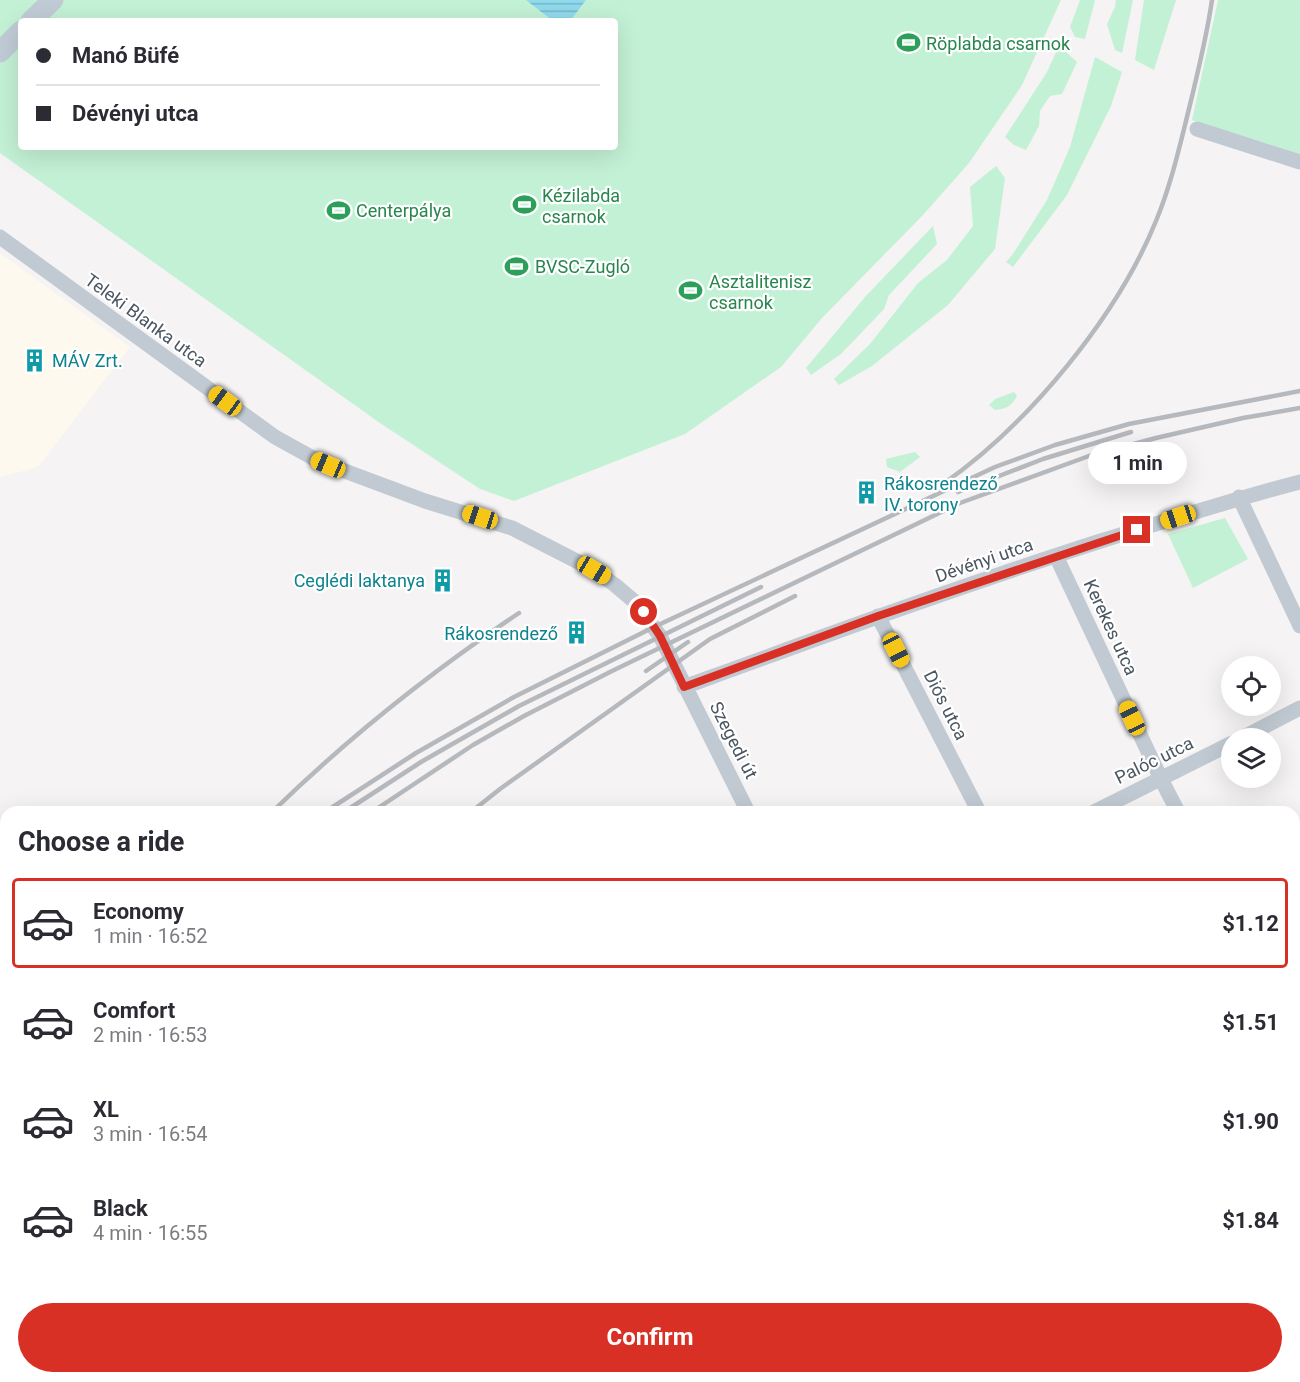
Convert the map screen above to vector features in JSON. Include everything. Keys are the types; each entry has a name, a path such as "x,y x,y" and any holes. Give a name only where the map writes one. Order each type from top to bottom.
{"street":[{"path":"34,18 53,0"},
{"path":"0,52 18,34"},
{"path":"1197,129 1300,162"},
{"name":"Teleki Blanka utca","path":"0,237 275,437 334,467 425,501 512,528 541,541 604,576 635,602 647,617 660,636 684,687"},
{"name":"Dévényi utca","path":"684,687 878,616 1056,556 1239,497 1300,482"},
{"path":"1239,497 1300,626"},
{"name":"Kerekes utca","path":"1056,556 1175,806"},
{"name":"Diós utca","path":"878,616 976,806"},
{"name":"Szegedi út","path":"684,687 745,806"},
{"path":"1261,728 1300,708"},
{"name":"Palóc utca","path":"1106,806 1221,749"}],"shaded area":[{"path":"0,253 130,347 38,467 0,477"}],"green space":[{"name":"BVSC-Zugló","path":"0,0 1061,0 1022,85 969,163 923,215 822,318 781,367 685,434 514,501 480,489 380,423 0,153"},
{"path":"1080,0 1095,0 1085,39 1075,37 1070,27"},
{"path":"1116,0 1133,0 1122,53 1115,50 1107,24"},
{"path":"1144,0 1176,0 1154,70 1135,60"},
{"path":"1218,0 1300,0 1300,154 1192,120"},
{"path":"1059,46 1077,62 1062,94 1050,96 1040,111 1039,126 1026,150 1014,145 1005,137 1047,72"},
{"path":"1095,57 1122,72 1111,106 1067,195 1013,267 1006,262 1047,200 1070,147"},
{"path":"996,166 1005,178 995,249 948,305 872,366 839,385 834,379 870,344 918,283 947,260 973,226 970,187"},
{"path":"933,226 937,244 889,295 884,309 841,354 811,375 806,368 865,297"},
{"path":"1014,392 1017,396 1008,406 995,410 989,405 995,399"},
{"path":"915,452 920,457 900,472 887,467 886,459"},
{"path":"1225,518 1248,559 1193,588 1168,534"}],"water":[{"path":"526,0 586,0 572,18 549,18"}],"railway":[{"path":"943,484 1007,432 1067,366 1094,331 1139,257 1161,209 1172,173 1200,63 1212,0"},
{"path":"334,806 416,753 514,697 654,627 995,467 1055,445 1129,424 1300,391"},
{"path":"381,806 473,745 524,716 612,671 960,503 1089,456 1243,418 1300,408"},
{"path":"958,492 1043,459 1131,432"},
{"path":"353,806 421,762 519,706 761,587"},
{"path":"479,806 710,639 795,596"},
{"path":"278,806 330,758 391,707 519,613"},
{"path":"646,671 688,642"}],"place":[{"name":"Röplabda csarnok","path":"908,43"},
{"name":"Kézilabda csarnok","path":"524,205"},
{"name":"Centerpálya","path":"338,210"},
{"name":"BVSC-Zugló","path":"517,266"},
{"name":"Asztalitenisz csarnok","path":"691,291"},
{"name":"MÁV Zrt.","path":"34,360"},
{"name":"Rákosrendező IV. torony","path":"866,493"},
{"name":"Ceglédi laktanya","path":"443,580"},
{"name":"Rákosrendező","path":"576,633"}],"route":[{"path":"644,612 660,636 684,687 878,616 1137,530"}]}
